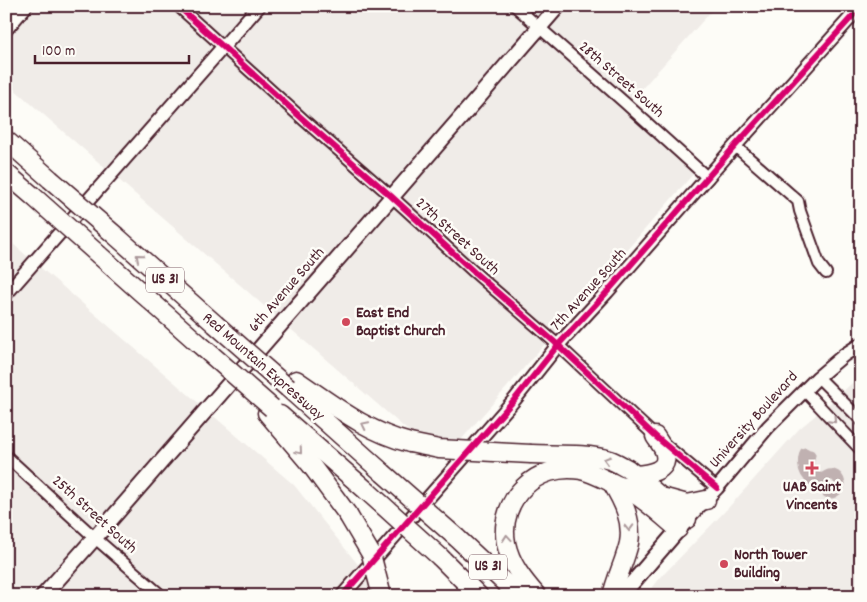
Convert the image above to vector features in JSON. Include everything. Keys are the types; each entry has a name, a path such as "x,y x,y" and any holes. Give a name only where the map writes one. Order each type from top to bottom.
{"highway":[{"path":"6,134 26,157"},
{"name":"Red Mountain Expressway","path":"6,140 239,345 292,384 383,472 519,596"},
{"name":"US 31","path":"6,173 163,312 171,328 196,346 270,410"},
{"path":"292,384 356,421 387,436 410,443 439,449 601,458 618,464 628,469 663,498 683,524"},
{"path":"270,410 348,515 371,554 382,596"},
{"name":"Red Mountain Expressway","path":"270,410 367,492 440,557 479,596"},
{"path":"635,475 655,472 664,464 665,452 655,436"},
{"path":"537,596 517,570 510,556 505,536 506,523 513,501 520,491 537,477 564,470 579,470 600,476 623,487 683,524"},
{"path":"612,483 625,508 630,530 628,544 614,583 612,596"},
{"path":"663,498 687,504 711,494"}],"main road":[{"path":"6,27 24,6"},
{"name":"6th Avenue South","path":"43,596 558,6"},
{"name":"University Boulevard","path":"621,596 683,524"}],"street":[{"name":"27th Street South","path":"178,6 467,266 558,345 655,436 711,494"},
{"path":"6,294 260,6"},
{"name":"28th Street South","path":"515,6 708,178"},
{"name":"7th Avenue South","path":"342,596 515,399 558,345 859,8"},
{"path":"735,146 798,201 819,264 826,273"},
{"name":"University Boulevard","path":"683,524 768,427 804,390 844,355 861,344"},
{"path":"818,377 861,420"},
{"path":"804,390 861,450"},
{"name":"25th Street South","path":"6,456 95,538 162,596"}],"shaded area":[{"path":"6,6 716,6 630,102 701,165 460,441 413,435 6,82"},
{"path":"6,238 294,485 368,577 371,596 6,596"},
{"name":"UAB Saint Vincents","path":"861,375 861,596 645,596 799,429"}],"waterway":[{"path":"805,453 803,464 809,477 822,484 826,491 831,493 836,491 840,484 836,476 831,475 823,479 815,476 809,467 810,455 806,454"}],"cycle path":[{"path":"178,6 558,345 655,436 717,488"},
{"path":"342,596 515,399 558,345 859,9"}],"place":[{"name":"East End Baptist Church","path":"346,322"},
{"name":"UAB Saint Vincents","path":"812,468"},
{"name":"North Tower Building","path":"724,564"}]}
